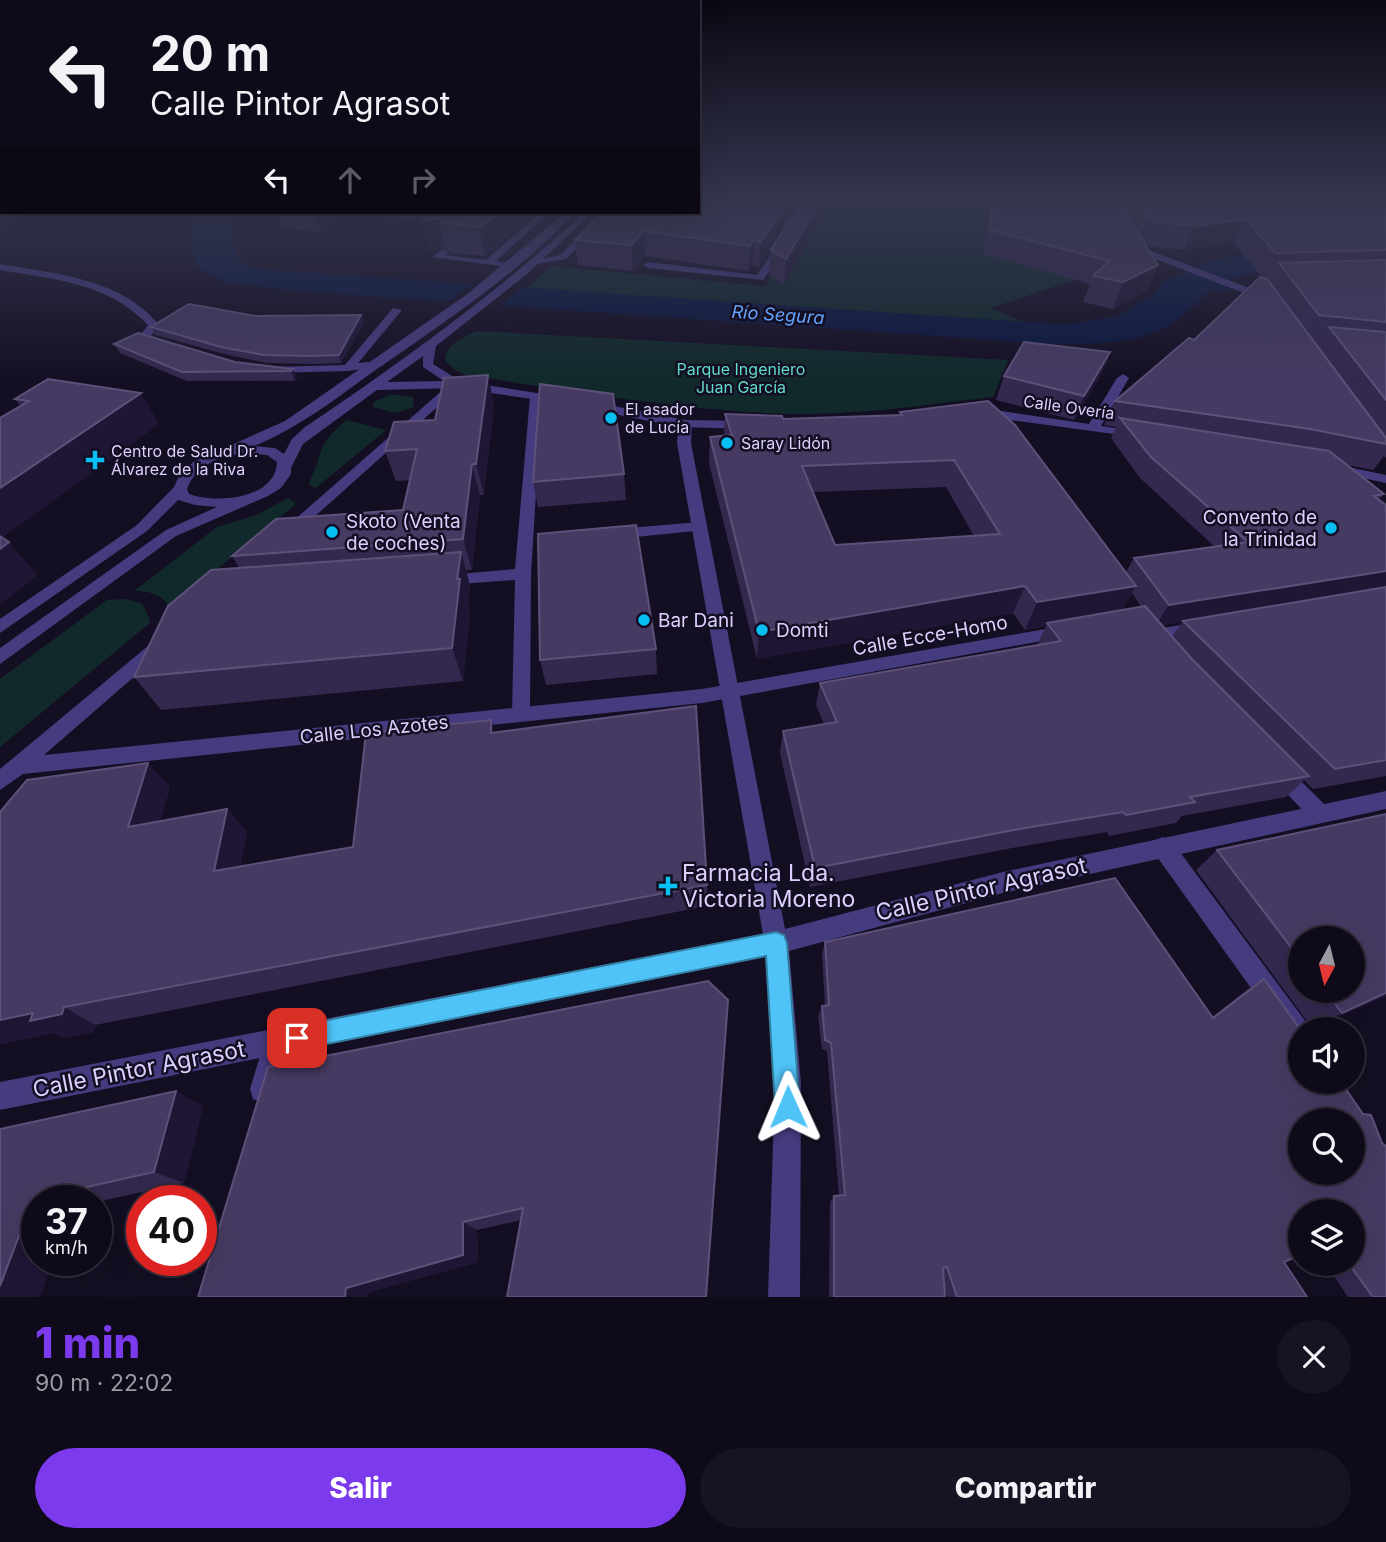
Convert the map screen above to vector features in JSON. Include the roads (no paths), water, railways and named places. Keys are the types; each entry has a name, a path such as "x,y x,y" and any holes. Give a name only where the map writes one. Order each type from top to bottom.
{"street":[{"path":"475,262 511,268"},
{"path":"0,626 142,528 180,489 183,477 195,466 289,424 436,325 518,262"},
{"path":"0,657 171,533 273,485 282,475 298,442 310,430 430,346 537,263 543,262"},
{"path":"648,265 760,278 771,262"},
{"path":"1168,262 1261,296"},
{"path":"0,267 81,282 130,301 154,326 145,337 182,348"},
{"path":"1268,282 1255,286 1277,317"},
{"path":"348,368 397,310"},
{"path":"430,346 427,365 457,384"},
{"path":"254,369 348,368 378,364"},
{"path":"1093,428 1123,378"},
{"path":"275,545 457,384"},
{"path":"374,386 457,384 686,424 756,425"},
{"path":"522,714 523,574 533,541 536,397"},
{"path":"995,414 1010,436"},
{"name":"Calle Overía","path":"973,416 995,414 1147,437"},
{"path":"686,424 684,443 776,943 788,1083 783,1297"},
{"path":"221,454 247,449 270,451 284,460 285,466"},
{"path":"1378,461 1386,473"},
{"path":"1322,466 1386,478"},
{"path":"180,489 183,496 207,505 242,501"},
{"path":"606,535 700,527"},
{"path":"429,581 523,574"},
{"path":"1167,655 1146,631 1215,625"},
{"name":"Calle Ecce-Homo","path":"731,692 1081,629"},
{"path":"0,781 172,634"},
{"name":"Calle Los Azotes","path":"17,766 731,692"},
{"path":"1262,755 1320,814"},
{"name":"Calle Pintor Agrasot","path":"0,1097 776,943 877,913 1163,847 1386,800"},
{"path":"1163,847 1288,1019"},
{"path":"254,1120 276,1042"}],"water":[{"name":"Río Segura","path":"195,262 243,262 272,270 1071,324 1118,316 1152,295 1164,281 1209,262 1273,262 1287,269 1254,273 1220,283 1231,289 1222,292 1212,289 1178,320 1150,334 1118,341 1068,344 309,292 226,283 196,267"}],"place":[{"name":"El asador de Lucía","path":"611,418"},
{"name":"Saray Lidón","path":"727,443"},
{"name":"Centro de Salud Dr. Álvarez de la Riva","path":"95,460"},
{"name":"Convento de la Trinidad","path":"1331,528"},
{"name":"Skoto (Venta de coches)","path":"332,532"},
{"name":"Bar Dani","path":"644,620"},
{"name":"Domti","path":"762,630"},
{"name":"Farmacia Lda. Victoria Moreno","path":"668,886"}],"park label":[{"name":"Parque Ingeniero Juan García","path":"741,378"}]}
